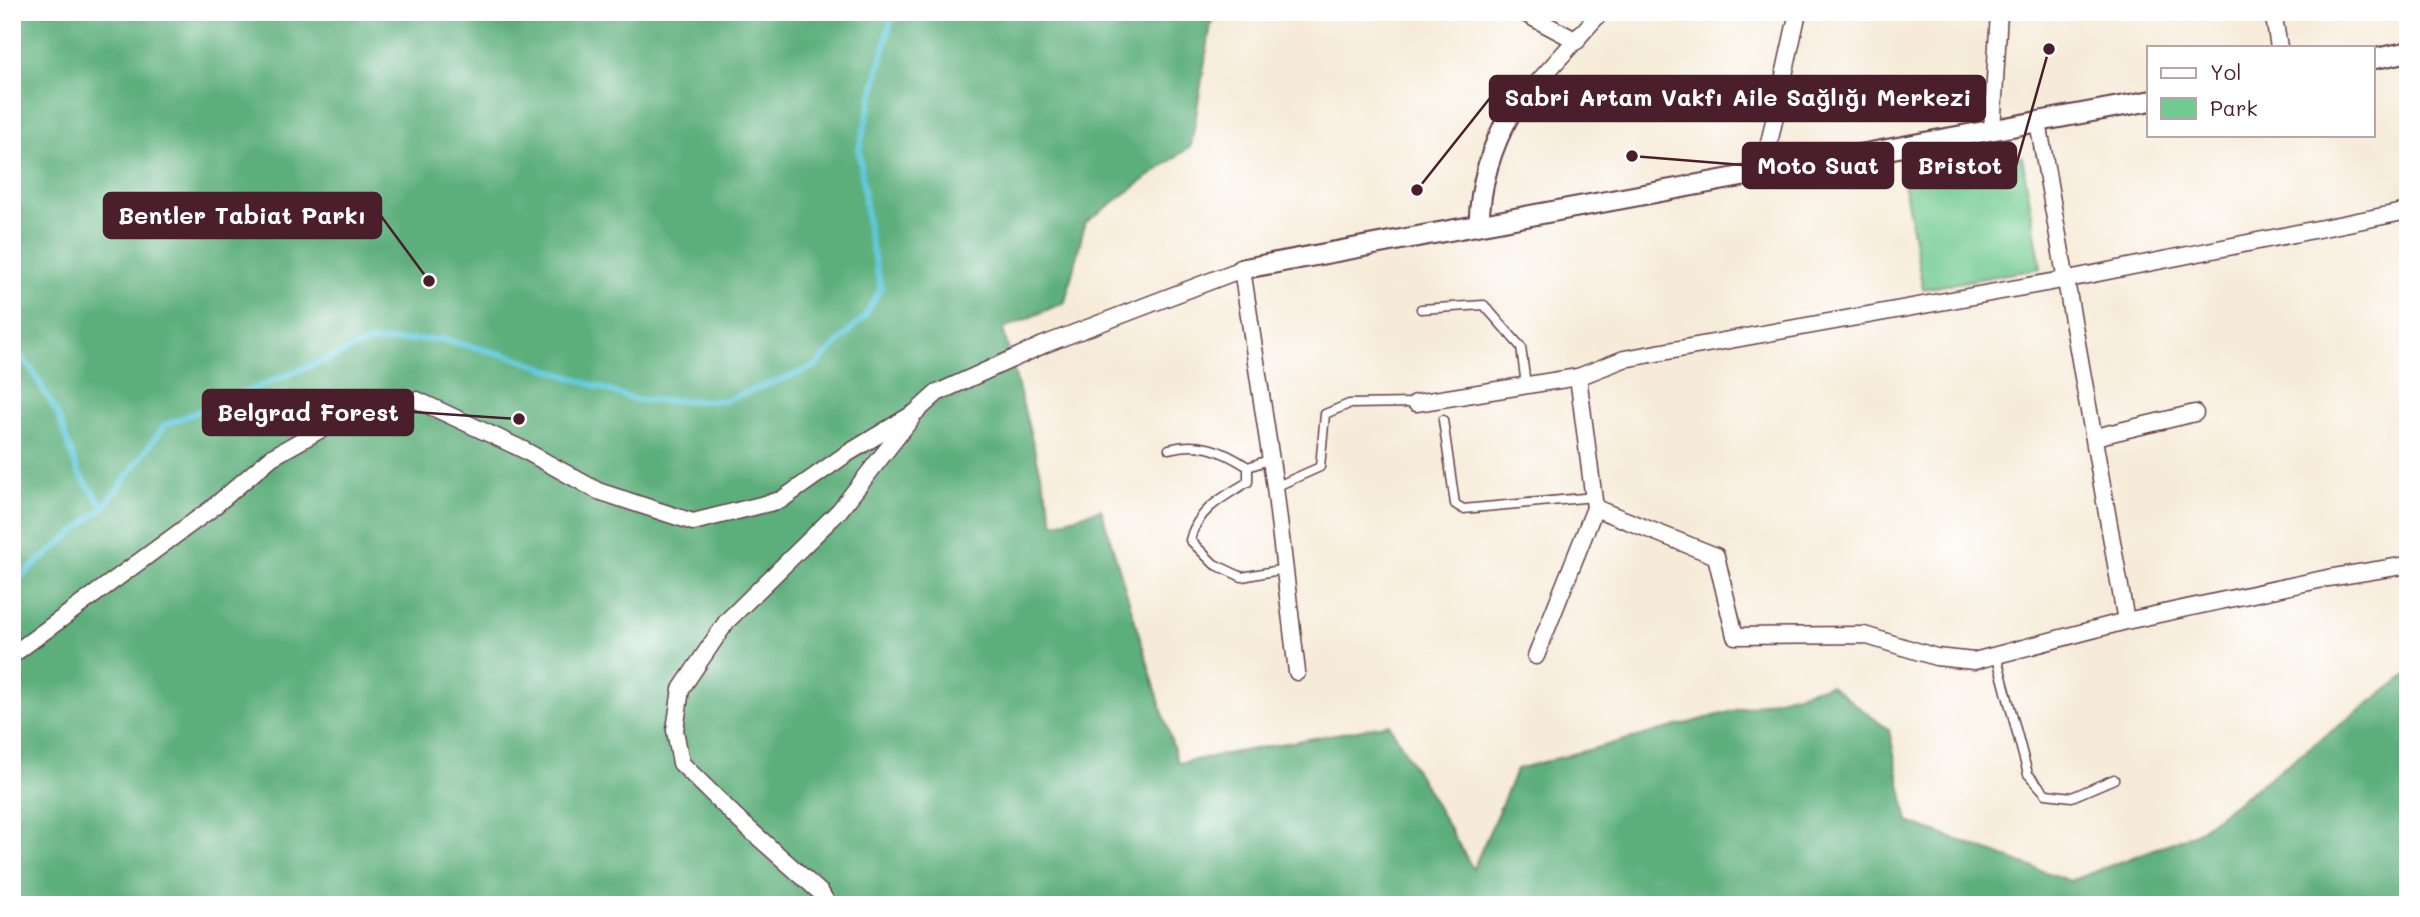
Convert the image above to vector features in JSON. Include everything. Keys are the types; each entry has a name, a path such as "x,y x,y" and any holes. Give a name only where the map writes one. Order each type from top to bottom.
{"street":[{"path":"1522,12 1577,41"},
{"path":"1479,224 1480,199 1494,142 1511,113 1601,12"},
{"path":"1762,175 1798,12"},
{"path":"1992,131 1999,12"},
{"path":"2273,12 2279,46"},
{"path":"2374,59 2408,52"},
{"path":"828,905 821,892 741,822 681,763 675,730 681,689 727,621 839,511 916,412 937,393 1043,345 1242,269 1479,224 1762,175 2147,101"},
{"path":"2038,122 2068,279 2126,621"},
{"path":"1416,403 1578,377 1624,359 2068,279 2408,211"},
{"path":"1242,269 1275,487 1297,672"},
{"path":"1536,656 1595,502 1578,377"},
{"path":"12,655 211,509 272,457 341,418 417,400 522,449 598,491 693,522 781,500 845,455 916,412"},
{"path":"2095,437 2195,413"},
{"path":"1595,502 1716,556 1735,636 1864,635 1937,657 1974,661 1997,658 2126,621 2328,578 2408,565"}],"lane":[{"path":"1421,309 1484,305 1521,347 1526,387"},
{"path":"1275,487 1320,467 1325,414 1349,404 1416,403"},
{"path":"1443,419 1455,504 1462,509 1595,502"},
{"path":"1169,450 1189,443 1226,452 1248,467"},
{"path":"1248,467 1271,459"},
{"path":"1248,467 1248,482 1221,498 1194,523 1190,540 1214,564 1242,577 1285,569"},
{"path":"1997,658 2028,774 2046,794 2072,797 2114,779"}],"green space":[{"path":"12,12 1213,12 1191,146 1085,223 1065,302 1003,329 1054,524 1101,509 1178,763 1389,724 1473,869 1517,769 1830,685 1889,730 1908,822 2070,881 2194,834 2408,674 2408,905 12,905"},
{"path":"2022,157 2041,268 1923,289 1903,178"}],"waterway":[{"path":"12,584 104,507 165,425 369,342 441,339 510,356 636,400 724,401 814,367 865,316 881,288 869,234 859,150 893,12"},
{"path":"12,348 31,368 58,415 78,472 104,507"}],"place":[{"name":"Bristot","path":"2049,49"},
{"name":"Moto Suat","path":"1632,156"},
{"name":"Sabri Artam Vakfı Aile Sağlığı Merkezi","path":"1417,190"},
{"name":"Bentler Tabiat Parkı","path":"429,281"},
{"name":"Belgrad Forest","path":"519,419"}]}
